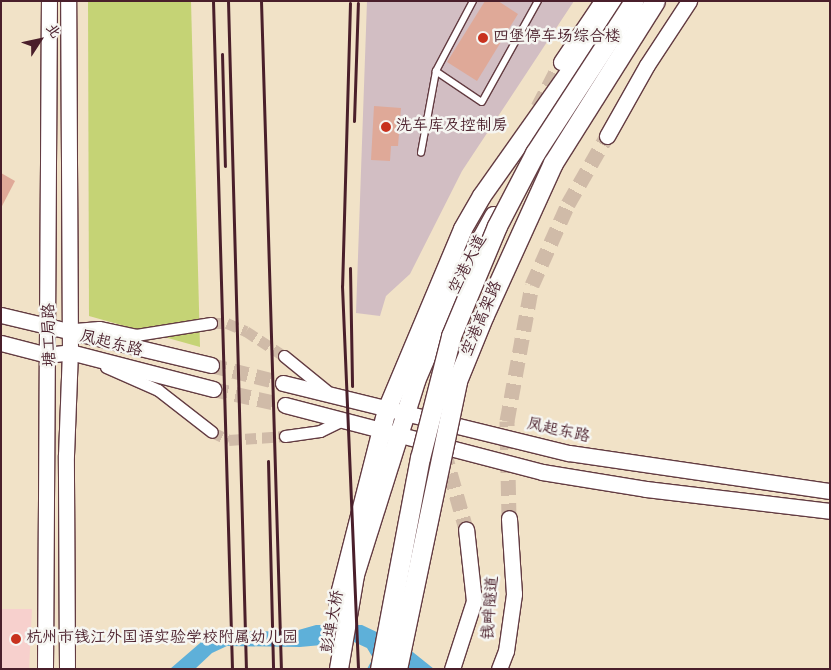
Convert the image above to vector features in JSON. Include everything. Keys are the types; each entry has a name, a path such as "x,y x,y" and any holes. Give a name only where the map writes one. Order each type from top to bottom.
{"highway":[{"name":"空港高架路","path":"380,669 420,458 451,336 497,226 535,153 634,1"},
{"name":"空港高架路","path":"397,669 457,381 484,315 553,163 655,1"}],"main road":[{"name":"塘工局路","path":"45,669 49,1"},
{"name":"塘工局路","path":"67,669 66,455 70,352 68,330 68,1"},
{"path":"561,62 602,1"},
{"name":"空港大道","path":"349,575 387,410 463,228 482,196 620,1"},
{"name":"空港大道","path":"349,575 401,434 416,381 463,272 494,216 597,101 666,1"},
{"path":"607,136 647,65 689,1"},
{"name":"凤起东路","path":"1,315 48,328 68,330 211,364"},
{"name":"凤起东路","path":"1,343 47,355 70,352 213,389"},
{"name":"凤起东路","path":"283,383 407,415 569,453 830,491"},
{"path":"285,405 542,472 646,489 830,511"},
{"name":"钱畔隧道","path":"499,669 506,651 514,594 509,518"},
{"name":"钱畔隧道","path":"452,669 474,601 466,529"},
{"path":"339,669 349,575"},
{"name":"彭埠大桥","path":"326,669 349,575"}],"street":[{"path":"68,330 99,327 136,335 211,323"},
{"path":"70,352 158,390 212,432"},
{"path":"284,356 339,398"},
{"path":"285,436 320,431 343,420"}],"lane":[{"path":"421,153 436,71 473,1"},
{"path":"436,71 482,102 538,1"}],"shaded area":[{"path":"367,1 574,1 462,171 410,274 386,296 380,316 356,313"},
{"name":"杭州市钱江外国语实验学校附属幼儿园","path":"1,609 32,609 29,669 1,669"}],"green space":[{"path":"88,1 191,1 200,347 89,316"}],"water":[{"path":"316,625 362,625 404,645 434,669 367,669 373,658 367,648 354,642 300,647 227,646 212,653 195,669 170,669 207,637 223,632 295,631"}],"building":[{"name":"四堡停车场综合楼","path":"485,1 498,1 518,14 477,81 447,62"},
{"name":"洗车库及控制房","path":"374,106 401,108 398,146 391,146 390,161 371,160"},
{"path":"1,173 15,181 1,208"}],"tunnel":[{"path":"538,107 561,62"},
{"path":"509,518 507,421 532,285 568,204 607,136"},
{"path":"211,323 227,323 246,331 284,356"},
{"path":"211,365 283,383"},
{"path":"213,389 285,405"},
{"path":"212,432 229,440 285,436"},
{"path":"444,451 466,529"}],"railway":[{"path":"213,1 232,669"},
{"path":"228,1 246,669"},
{"path":"261,1 281,669"},
{"path":"350,3 342,286 358,669"},
{"path":"354,121 358,3"},
{"path":"222,54 225,166"},
{"path":"350,268 352,386"},
{"path":"268,461 273,669"}],"place":[{"name":"四堡停车场综合楼","path":"483,38"},
{"name":"洗车库及控制房","path":"386,127"},
{"name":"杭州市钱江外国语实验学校附属幼儿园","path":"16,639"}]}
